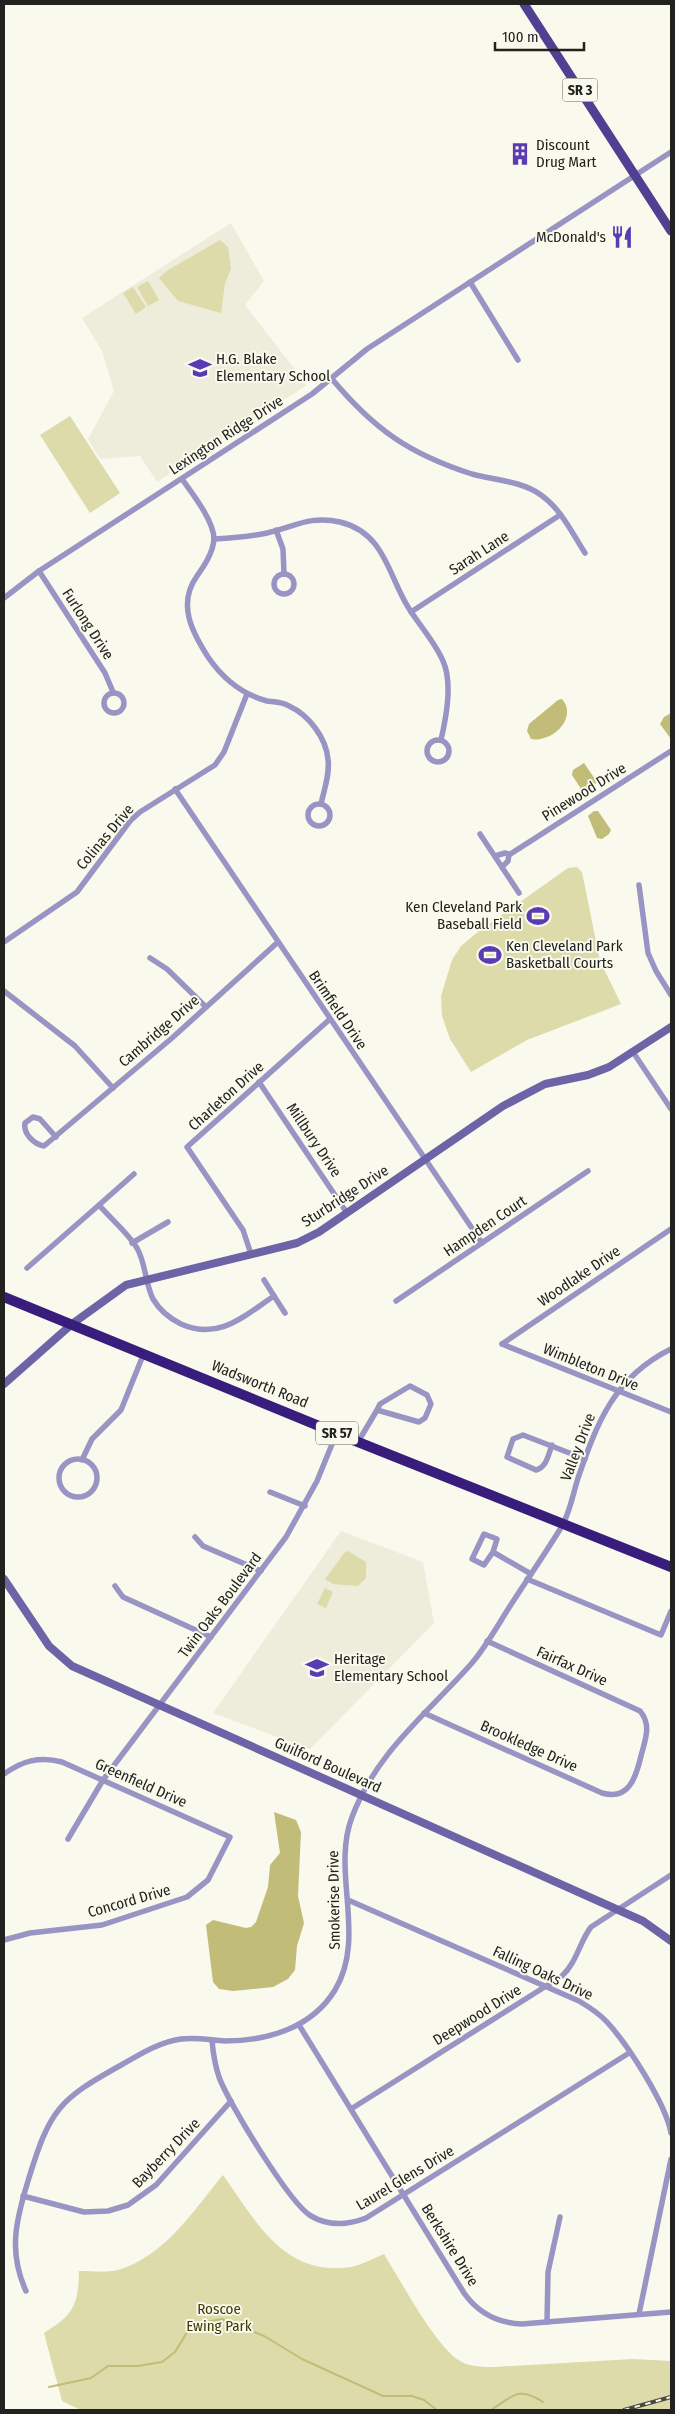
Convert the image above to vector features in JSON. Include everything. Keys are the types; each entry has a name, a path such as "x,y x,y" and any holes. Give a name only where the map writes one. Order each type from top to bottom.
{"highway":[{"name":"Wadsworth Road","path":"4,1297 358,1442 564,1522 671,1567"}],"main road":[{"name":"SR 3","path":"524,4 671,231"}],"street":[{"name":"Lexington Ridge Drive","path":"4,598 39,571 332,379 367,349 671,152"},
{"path":"470,282 518,360"},
{"path":"332,379 356,407 402,445 440,463 533,490 547,500 560,515 585,553"},
{"path":"182,479 205,515 214,539 206,563 195,578 191,589 187,603 188,622 216,668 231,684 247,694 289,706 310,722 319,734 329,760 321,804"},
{"name":"Sarah Lane","path":"411,612 560,515"},
{"path":"214,539 246,537 276,530 297,522 320,519 341,522 359,531 379,548 411,612 443,661 446,674 444,728 441,740"},
{"path":"276,530 283,549 284,574"},
{"name":"Furlong Drive","path":"39,571 105,673 113,692"},
{"name":"Colinas Drive","path":"4,942 70,898 134,817 175,789 208,771 220,759 247,694"},
{"name":"Pinewood Drive","path":"502,867 508,861 509,855 671,751"},
{"name":"Brimfield Drive","path":"175,789 482,1243"},
{"path":"480,834 519,893"},
{"name":"Pinewood Drive","path":"495,856 505,853 509,855"},
{"path":"639,885 648,953 656,971 671,995"},
{"name":"Cambridge Drive","path":"56,1136 40,1119 33,1117 25,1123 25,1131 38,1145 44,1146 56,1136 112,1088 206,1007 278,942"},
{"path":"150,958 167,969 206,1007"},
{"path":"4,991 75,1046 112,1088"},
{"name":"Charleton Drive","path":"251,1254 243,1230 187,1147 330,1019"},
{"name":"Sturbridge Drive","path":"4,1384 72,1324 116,1290 147,1279 297,1243 319,1232 512,1102 545,1084 599,1072 671,1027"},
{"path":"633,1052 671,1109"},
{"name":"Millbury Drive","path":"259,1082 347,1213"},
{"name":"Hampden Court","path":"396,1301 588,1171"},
{"path":"27,1268 134,1174"},
{"path":"99,1205 132,1243 143,1262 153,1299 170,1319 204,1331 218,1330 230,1325 274,1296"},
{"path":"132,1243 168,1222"},
{"name":"Woodlake Drive","path":"502,1344 671,1229"},
{"path":"264,1280 285,1313"},
{"name":"Wimbleton Drive","path":"502,1344 671,1412"},
{"name":"Valley Drive","path":"564,1522 595,1430 609,1404 643,1367 671,1349"},
{"path":"82,1460 92,1439 121,1410 144,1353"},
{"path":"358,1442 380,1404 410,1386 427,1395 431,1404 426,1418 419,1422 377,1410"},
{"name":"Twin Oaks Boulevard","path":"68,1839 103,1780 286,1537 305,1506 337,1432"},
{"path":"552,1446 546,1463 541,1469 536,1470 507,1457 513,1439 520,1435 552,1446 585,1459"},
{"path":"76,1460 82,1460 92,1466 97,1478 96,1484 88,1494 76,1497 61,1488 59,1476 65,1465 76,1460"},
{"path":"270,1492 305,1506"},
{"name":"Smokerise Drive","path":"26,2290 17,2270 14,2246 16,2223 23,2196 47,2126 61,2106 75,2093 164,2043 187,2038 241,2040 271,2035 299,2025 326,2002 344,1970 349,1947 346,1838 362,1795 388,1752 472,1663 564,1522"},
{"path":"484,1534 497,1539 493,1552 484,1565 472,1559 484,1534"},
{"path":"195,1537 203,1546 261,1571"},
{"path":"493,1552 529,1576 661,1635 671,1611"},
{"name":"Guilford Boulevard","path":"4,1579 49,1646 64,1661 618,1909 643,1921 671,1941"},
{"path":"115,1586 123,1597 211,1637"},
{"name":"Fairfax Drive","path":"487,1642 636,1708 644,1716 647,1732 636,1776 625,1790"},
{"name":"Brookledge Drive","path":"424,1713 602,1793 613,1794 625,1790"},
{"name":"Greenfield Drive","path":"4,1774 24,1762 40,1759 62,1762 230,1837"},
{"name":"Concord Drive","path":"4,1939 102,1925 187,1897 208,1880 230,1837"},
{"name":"Deepwood Drive","path":"350,2108 546,1987 569,1970 591,1928 671,1875"},
{"name":"Falling Oaks Drive","path":"348,1900 579,2001 597,2013 613,2029 661,2102 671,2133"},
{"name":"Berkshire Drive","path":"299,2025 474,2305 483,2313 503,2322 522,2324 671,2312"},
{"name":"Laurel Glens Drive","path":"212,2040 219,2077 231,2101 293,2200 312,2217 330,2223 357,2222 629,2053"},
{"name":"Bayberry Drive","path":"23,2196 84,2212 108,2211 128,2205 156,2186 231,2101"},
{"path":"639,2314 671,2159"},
{"path":"547,2322 548,2272 560,2217"}],"shaded area":[{"name":"H.G. Blake Elementary School","path":"231,223 264,281 245,305 307,385 157,482 140,456 100,459 88,439 114,391 102,351 82,318"},
{"path":"562,699 567,713 561,727 547,737 531,739 527,731 529,724 558,700"},
{"path":"671,713 671,739 660,724 664,717"},
{"path":"584,763 597,782 585,795 572,775 573,770"},
{"path":"594,811 598,811 611,830 602,839 597,838 588,816"},
{"name":"Heritage Elementary School","path":"341,1531 423,1562 434,1623 310,1749 213,1713"},
{"path":"274,1812 296,1820 301,1832 298,1896 304,1923 297,1946 295,1970 288,1979 273,1987 233,1991 219,1989 213,1982 206,1925 213,1920 246,1928 251,1927 256,1922 268,1887 270,1865 280,1853"}],"green space":[{"path":"220,240 228,247 231,269 225,283 221,313 178,301 159,278 168,270"},
{"path":"148,281 159,300 148,306 137,287"},
{"path":"133,287 146,307 136,314 123,293"},
{"path":"70,416 120,493 90,513 40,435"},
{"path":"577,867 582,872 600,961 621,1004 527,1040 471,1072 450,1039 442,1016 441,996 452,960 461,946 479,931 568,868"},
{"path":"348,1551 366,1562 366,1578 358,1586 333,1584 325,1579 345,1552"},
{"path":"325,1588 333,1592 326,1608 317,1604"},
{"name":"Roscoe Ewing Park","path":"223,2175 247,2210 274,2242 289,2254 307,2263 327,2268 351,2267 384,2254 428,2326 448,2351 461,2362 475,2366 494,2367 633,2359 671,2361 671,2410 81,2410 62,2401 44,2333 62,2320 72,2308 77,2293 79,2271 104,2272 118,2270 150,2254 177,2231"}],"waterway":[{"path":"49,2387 91,2378 108,2366 138,2366 162,2362 175,2352 189,2329 201,2323 222,2319 264,2336 302,2359 383,2396 412,2396 424,2400 437,2410"},
{"path":"491,2410 510,2397 521,2394 527,2394 543,2402"}],"railway":[{"path":"624,2410 671,2397"}],"place":[{"name":"Discount Drug Mart","path":"520,154"},
{"name":"McDonald's","path":"622,237"},
{"name":"H.G. Blake Elementary School","path":"200,368"},
{"name":"Ken Cleveland Park Baseball Field","path":"538,916"},
{"name":"Ken Cleveland Park Basketball Courts","path":"490,955"},
{"name":"Heritage Elementary School","path":"317,1668"}]}
